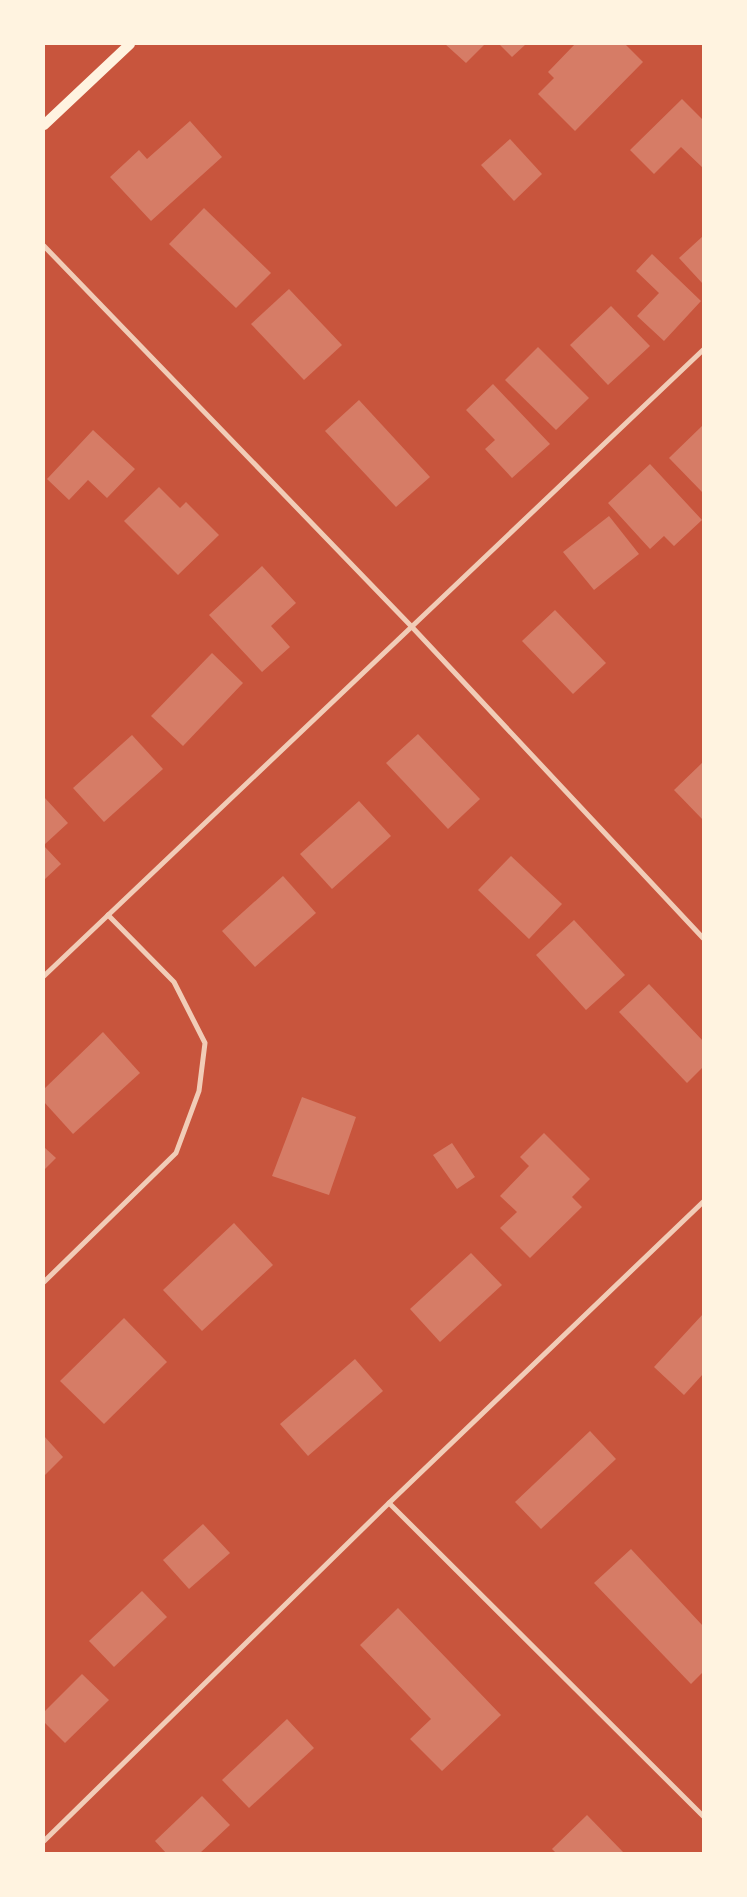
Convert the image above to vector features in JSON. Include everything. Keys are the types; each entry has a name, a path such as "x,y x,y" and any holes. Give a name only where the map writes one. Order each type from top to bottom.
{"main road":[{"path":"44,124 130,44"}],"street":[{"path":"44,246 412,627 703,938"},
{"path":"44,976 703,350"},
{"path":"44,1282 176,1153 199,1091 205,1043 174,982 108,915"},
{"path":"44,1841 389,1504 703,1202"},
{"path":"389,1504 703,1816"}],"building":[{"path":"445,44 485,44 466,63"},
{"path":"499,44 526,44 512,57"},
{"path":"575,44 625,44 643,62 575,131 538,94 554,78 548,72"},
{"path":"682,99 703,120 703,168 681,147 654,174 630,150"},
{"path":"190,121 222,157 151,221 110,177 139,150 147,159"},
{"path":"510,139 542,174 514,201 481,165"},
{"path":"204,208 271,273 236,308 169,244"},
{"path":"703,236 703,284 679,258"},
{"path":"652,254 701,301 664,341 637,316 659,293 636,271"},
{"path":"289,289 342,345 304,380 251,324"},
{"path":"611,306 650,346 608,385 570,345"},
{"path":"538,347 589,398 556,430 505,380"},
{"path":"493,384 550,444 512,478 485,449 495,440 466,410"},
{"path":"359,400 430,477 396,507 325,431"},
{"path":"703,425 703,493 669,458"},
{"path":"93,430 135,469 107,498 88,480 69,500 47,479"},
{"path":"650,464 702,520 674,546 664,536 650,549 608,503"},
{"path":"159,487 180,508 186,502 219,535 178,575 124,521"},
{"path":"609,516 639,554 594,590 563,552"},
{"path":"262,566 296,603 271,626 290,647 262,672 209,615"},
{"path":"555,610 606,663 573,694 522,641"},
{"path":"212,653 243,683 183,746 151,716"},
{"path":"418,734 480,799 448,829 386,763"},
{"path":"132,735 163,769 104,822 73,788"},
{"path":"703,762 703,820 674,790"},
{"path":"44,797 68,823 44,845"},
{"path":"359,801 391,836 332,889 300,854"},
{"path":"44,846 61,864 44,880"},
{"path":"511,856 562,904 529,939 478,890"},
{"path":"283,876 316,913 255,967 222,931"},
{"path":"574,920 625,975 586,1010 536,955"},
{"path":"649,984 703,1041 703,1067 687,1083 619,1012"},
{"path":"103,1032 140,1073 73,1134 44,1102 44,1089"},
{"path":"302,1097 356,1117 329,1195 272,1176"},
{"path":"544,1133 590,1179 572,1197 582,1207 530,1258 500,1228 517,1212 500,1196 529,1166 520,1157"},
{"path":"452,1143 475,1177 457,1189 433,1155"},
{"path":"44,1147 56,1158 44,1170"},
{"path":"234,1223 273,1265 202,1331 163,1290"},
{"path":"471,1253 502,1285 440,1342 410,1309"},
{"path":"703,1314 703,1374 684,1395 654,1367"},
{"path":"124,1318 167,1362 104,1424 60,1381"},
{"path":"355,1359 383,1391 308,1456 280,1424"},
{"path":"590,1431 616,1459 541,1529 515,1502"},
{"path":"44,1436 63,1457 44,1476"},
{"path":"203,1524 230,1553 189,1589 163,1560"},
{"path":"631,1549 703,1626 703,1672 691,1684 594,1583"},
{"path":"142,1591 167,1617 114,1667 89,1641"},
{"path":"398,1608 501,1715 442,1771 410,1739 431,1719 360,1645"},
{"path":"82,1674 109,1700 65,1743 44,1722 44,1712"},
{"path":"287,1719 314,1748 249,1808 222,1780"},
{"path":"202,1796 230,1825 200,1853 166,1853 155,1841"},
{"path":"587,1815 624,1853 556,1853 552,1849"}]}
